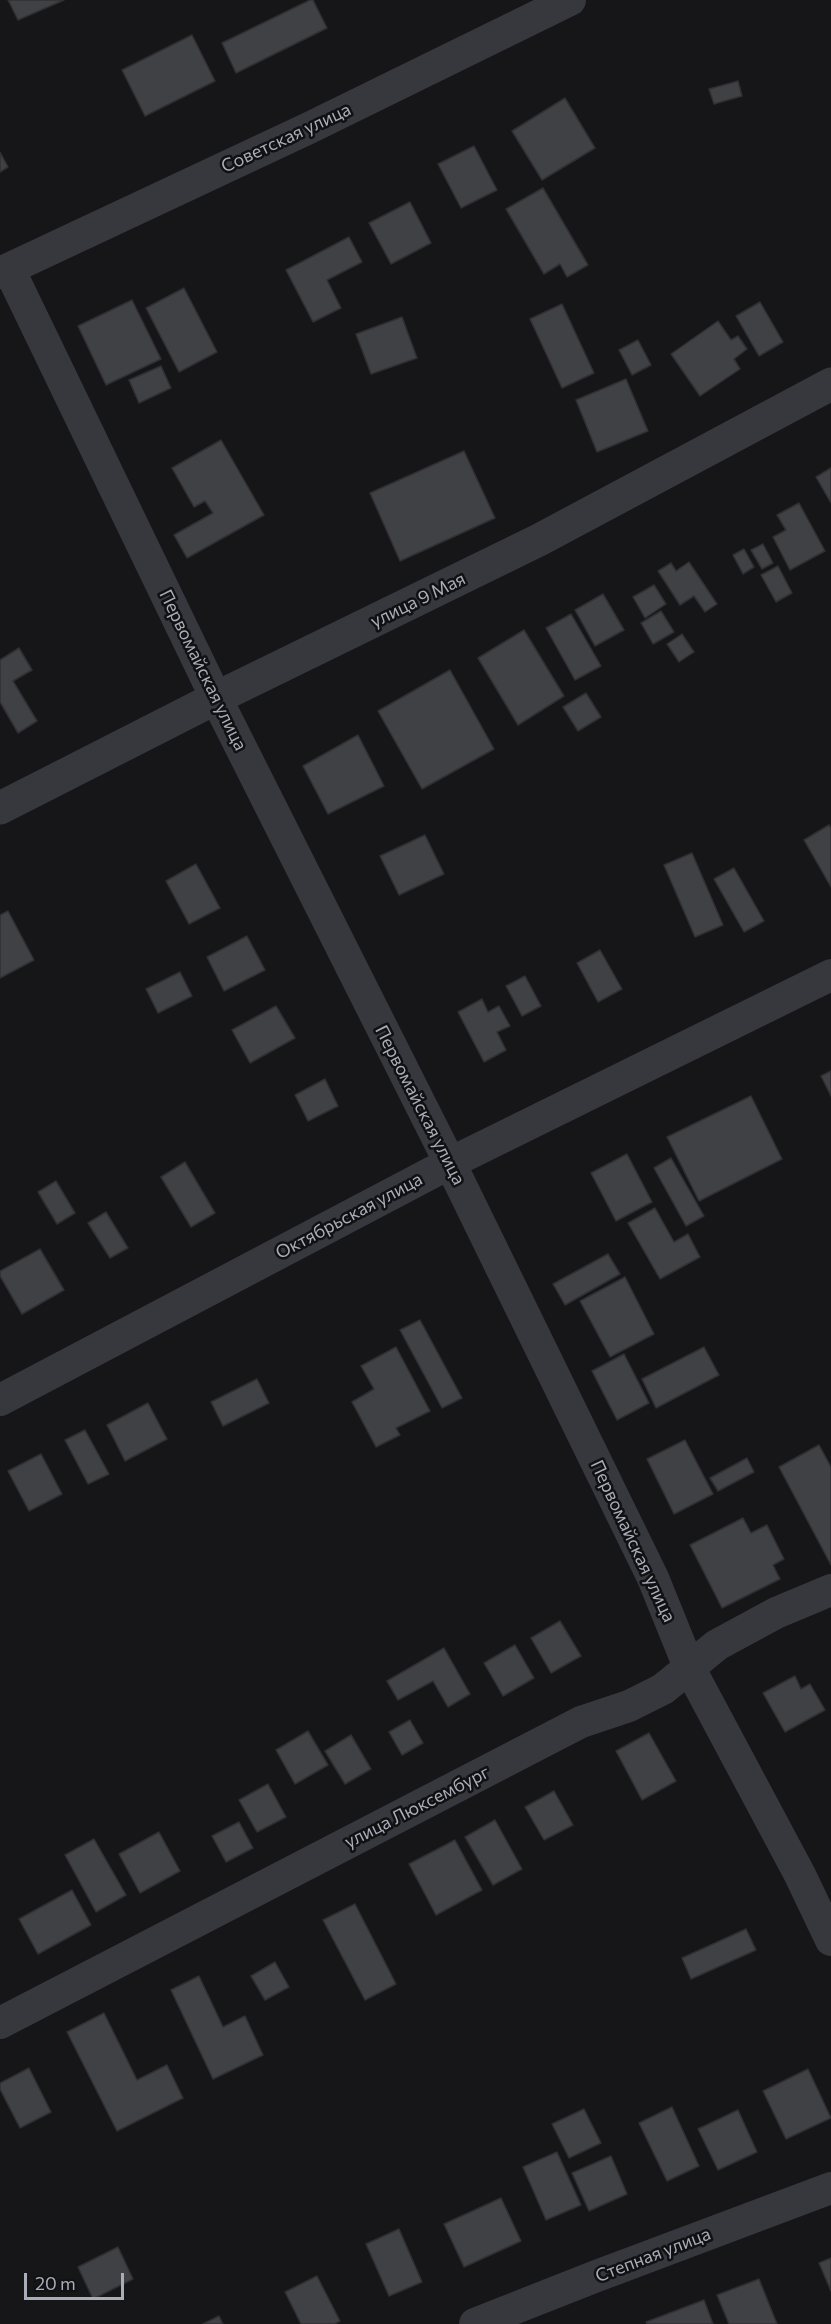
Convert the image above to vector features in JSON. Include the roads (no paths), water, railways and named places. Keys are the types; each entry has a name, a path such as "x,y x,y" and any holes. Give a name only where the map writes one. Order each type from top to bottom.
{"street":[{"name":"Советская улица","path":"4,271 298,133 570,0"},
{"name":"Первомайская улица","path":"4,271 450,1163 653,1578 689,1667 800,1875 831,1940"},
{"name":"улица 9 Мая","path":"0,808 216,698 539,540 831,384"},
{"name":"Октябрьская улица","path":"0,1400 450,1163 831,975"},
{"name":"улица Люксембург","path":"0,2023 581,1722 629,1706 654,1693 717,1645 776,1613 831,1590"},
{"name":"Степная улица","path":"475,2324 831,2188"}]}
